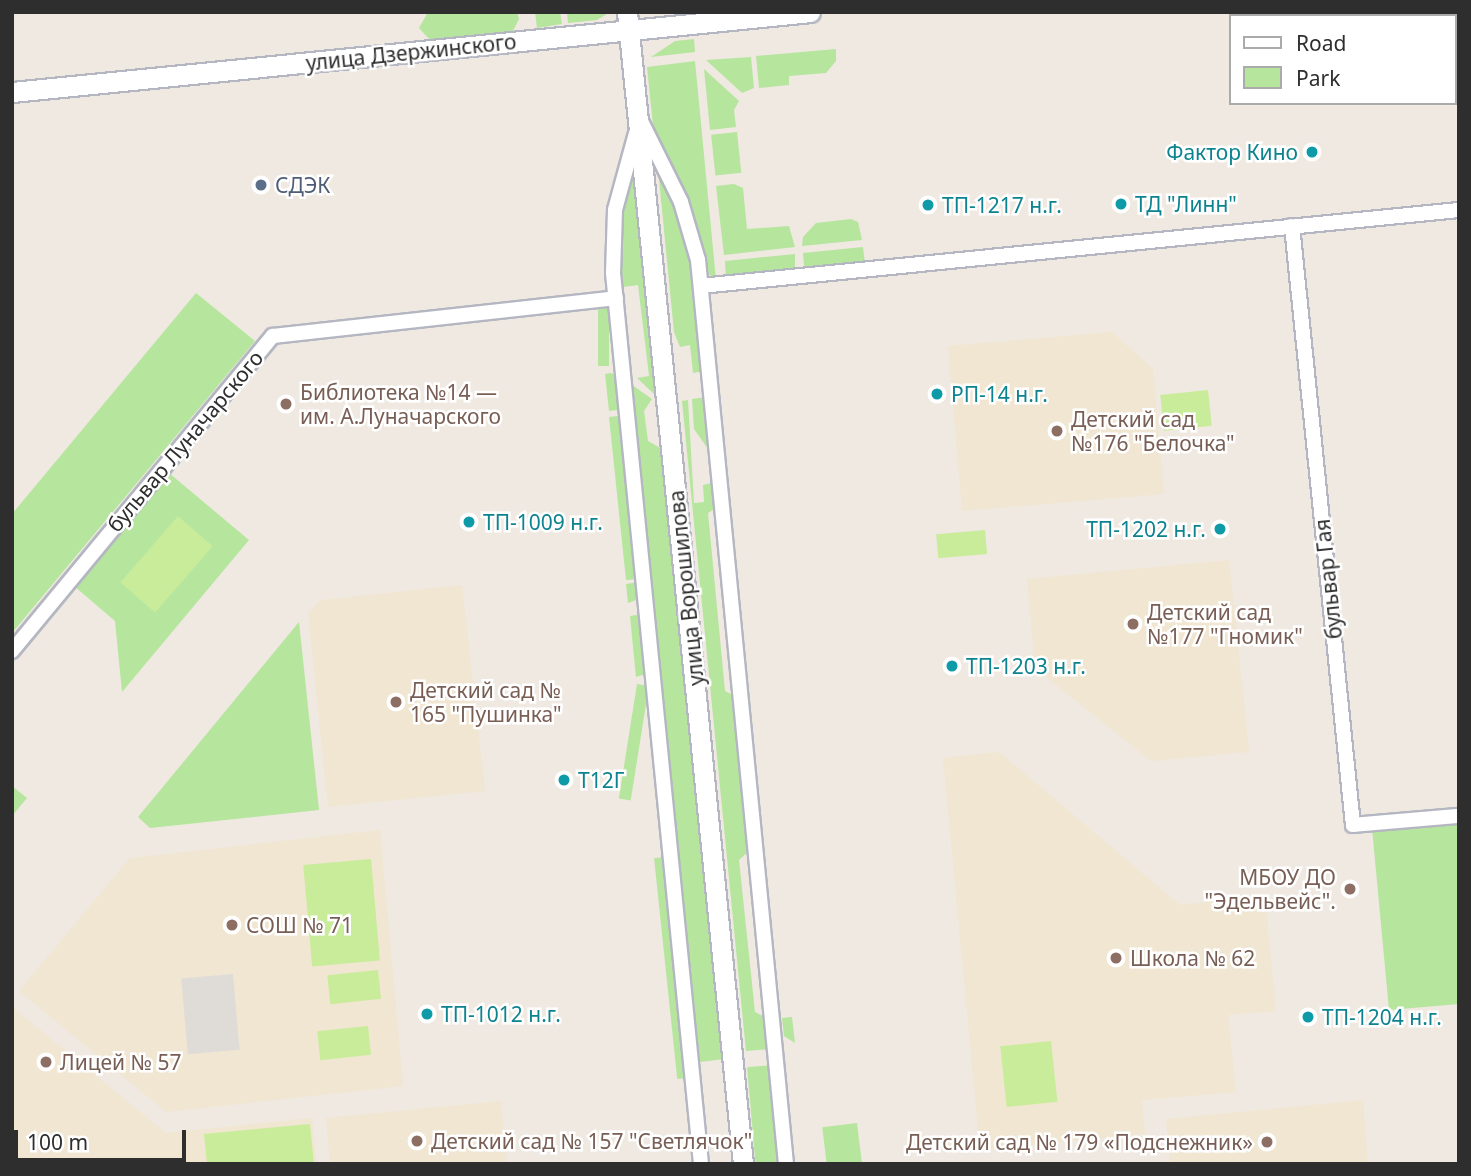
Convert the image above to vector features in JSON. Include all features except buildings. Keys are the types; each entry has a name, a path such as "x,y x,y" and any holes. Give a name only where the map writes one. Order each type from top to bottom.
{"main road":[{"name":"улица Дзержинского","path":"12,92 628,21 810,12"},
{"name":"улица Ворошилова","path":"628,21 640,118 743,1164"}],"street":[{"path":"640,118 684,212 701,286 786,1164"},
{"path":"640,118 615,210 611,242 701,1164"},
{"path":"701,286 1459,210"},
{"name":"бульвар Гая","path":"1292,226 1353,825 1459,816"},
{"name":"бульвар Луначарского","path":"12,650 273,336 616,298"}],"shaded area":[{"name":"Детский сад №176 \"Белочка\"","path":"1112,332 1153,369 1164,494 962,511 948,346"},
{"name":"Детский сад №177 \"Гномик\"","path":"1229,560 1249,752 1151,761 1035,668 1027,579"},
{"name":"Детский сад № 165 \"Пушинка\"","path":"462,585 485,791 328,807 308,613 321,600"},
{"name":"Школа № 62","path":"999,752 1180,905 1265,896 1276,1011 1228,1015 1236,1092 1142,1100 1145,1134 980,1150 943,758"},
{"name":"СОШ № 71","path":"380,830 403,1086 166,1112 19,991 130,858"},
{"path":"233,974 240,1050 188,1054 181,979"},
{"name":"Лицей № 57","path":"12,1007 166,1133 312,1118 317,1164 12,1164"},
{"name":"Детский сад № 179 «Подснежник»","path":"1363,1100 1368,1164 1170,1164 1166,1119"},
{"name":"Детский сад № 157 \"Светлячок\"","path":"501,1101 507,1164 330,1164 326,1118"}],"green space":[{"path":"428,12 517,12 519,19 513,31 430,40 419,28"},
{"path":"535,12 560,12 562,24 537,28"},
{"path":"567,12 610,12 597,20 568,23"},
{"path":"694,39 695,52 651,57 675,41"},
{"path":"836,49 836,61 826,73 789,76 789,85 759,88 756,56"},
{"path":"751,57 754,88 742,93 706,60"},
{"path":"695,61 716,280 705,271 695,217 654,135 647,67"},
{"path":"704,69 739,101 734,110 736,127 710,130"},
{"path":"737,132 741,173 715,175 711,135"},
{"path":"658,169 689,243 704,371 693,373 690,345 680,347 674,332"},
{"path":"634,171 658,393 654,394 637,378 649,376 638,285 623,287 618,235"},
{"path":"734,184 743,188 747,229 789,226 795,247 724,255 716,186"},
{"path":"851,219 858,222 862,240 802,246 803,237 816,223"},
{"path":"863,247 865,264 807,270 804,265 803,253"},
{"path":"795,254 795,271 726,280 725,261"},
{"path":"196,293 255,341 12,633 12,514"},
{"path":"598,305 609,305 609,366 598,366"},
{"path":"605,374 617,376 639,579 626,580 609,417 618,416 617,410 609,411"},
{"path":"632,385 652,399 644,411 648,441 662,449 724,1059 700,1062"},
{"path":"1208,390 1212,426 1164,431 1160,395"},
{"path":"706,397 716,508 708,513 725,691 735,696 752,848 739,860 755,1012 769,1019 771,1049 746,1051 682,401 688,400 694,503 704,502 703,485 712,483 708,449 694,429 692,399"},
{"path":"169,473 249,540 122,692 115,621 74,586"},
{"path":"178,516 213,546 155,613 120,582"},
{"path":"985,530 987,554 938,558 936,534"},
{"path":"639,582 639,599 628,603 626,584"},
{"path":"630,616 641,617 646,674 636,677"},
{"path":"299,622 319,810 150,828 138,817"},
{"path":"637,684 649,686 631,800 619,799"},
{"path":"12,786 27,798 12,816"},
{"path":"1459,821 1459,1004 1389,1010 1372,828"},
{"path":"666,857 689,1078 677,1079 654,858"},
{"path":"371,859 380,961 312,967 303,865"},
{"path":"378,970 381,999 330,1004 327,975"},
{"path":"792,1017 795,1043 784,1036 782,1018"},
{"path":"368,1026 371,1055 320,1060 317,1031"},
{"path":"1051,1041 1057,1102 1007,1107 1000,1046"},
{"path":"773,1065 782,1164 756,1164 747,1067"},
{"path":"857,1123 862,1164 827,1164 822,1127"},
{"path":"310,1124 314,1164 207,1164 204,1134"}],"place":[{"name":"Фактор Кино","path":"1312,152"},
{"name":"СДЭК","path":"261,185"},
{"name":"ТД \"Линн\"","path":"1121,204"},
{"name":"ТП-1217 н.г.","path":"928,205"},
{"name":"РП-14 н.г.","path":"937,394"},
{"name":"Библиотека №14 — им. А.Луначарского","path":"286,404"},
{"name":"Детский сад №176 \"Белочка\"","path":"1057,431"},
{"name":"ТП-1009 н.г.","path":"469,522"},
{"name":"ТП-1202 н.г.","path":"1220,529"},
{"name":"Детский сад №177 \"Гномик\"","path":"1133,624"},
{"name":"ТП-1203 н.г.","path":"952,666"},
{"name":"Детский сад № 165 \"Пушинка\"","path":"396,702"},
{"name":"T12Г","path":"564,780"},
{"name":"МБОУ ДО \"Эдельвейс\".","path":"1350,889"},
{"name":"СОШ № 71","path":"232,925"},
{"name":"Школа № 62","path":"1116,958"},
{"name":"ТП-1012 н.г.","path":"427,1014"},
{"name":"ТП-1204 н.г.","path":"1308,1017"},
{"name":"Лицей № 57","path":"46,1062"},
{"name":"Детский сад № 157 \"Светлячок\"","path":"417,1141"},
{"name":"Детский сад № 179 «Подснежник»","path":"1267,1142"}]}
